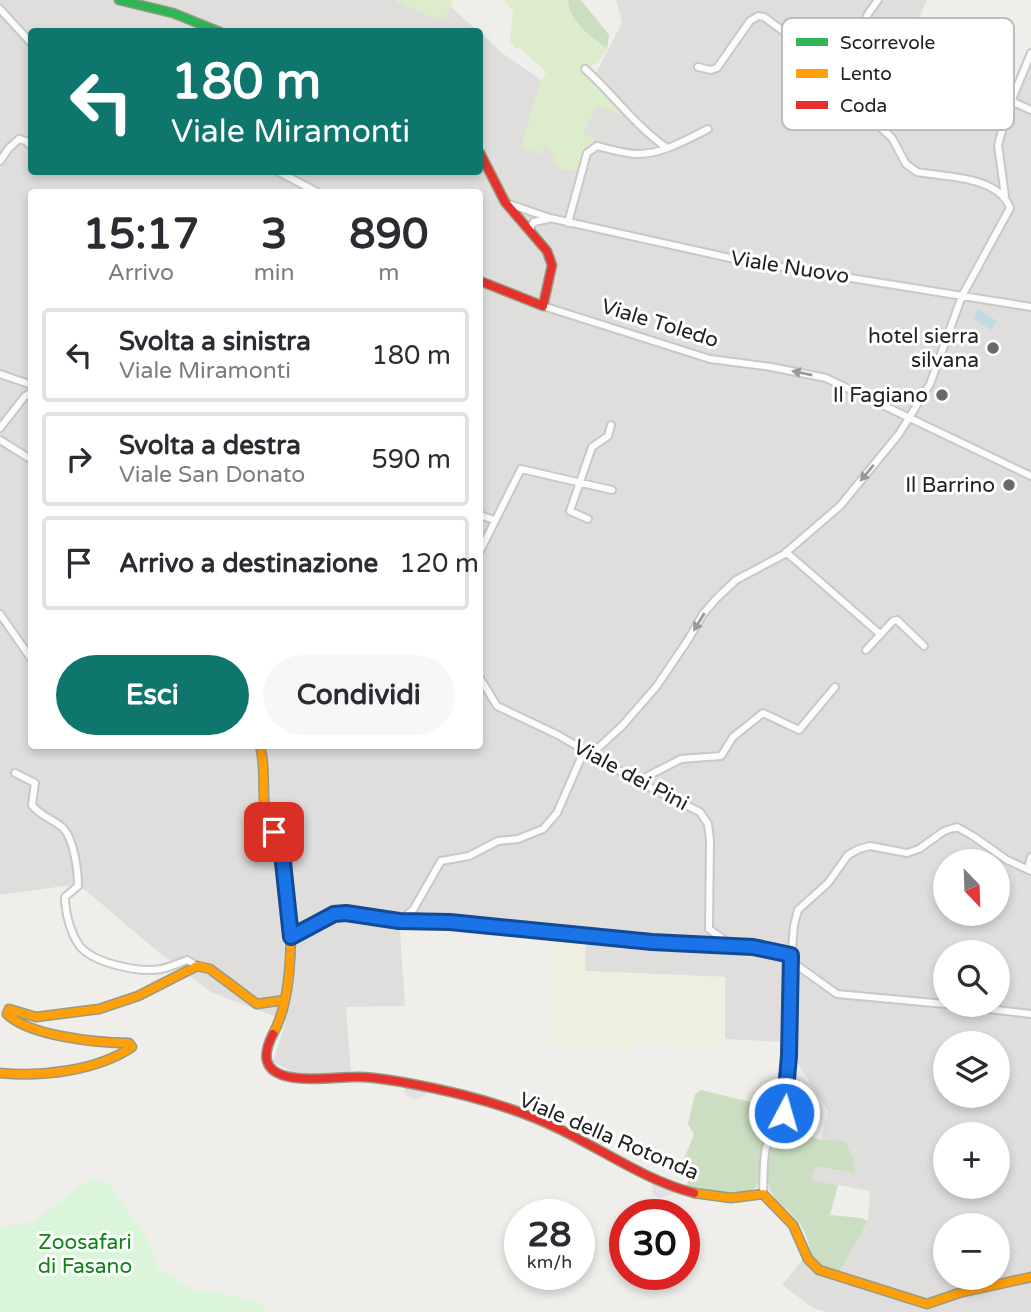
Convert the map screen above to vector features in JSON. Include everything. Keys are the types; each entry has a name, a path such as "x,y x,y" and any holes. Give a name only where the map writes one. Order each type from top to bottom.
{"street":[{"path":"119,0 173,13 210,28"},
{"path":"867,18 878,0"},
{"path":"0,9 28,40"},
{"path":"698,67 711,70 717,68 750,21 758,16 764,17 782,30"},
{"path":"1014,94 1031,53"},
{"path":"585,69 609,91 648,135 667,148"},
{"path":"1014,102 1031,110"},
{"path":"568,223 587,153 592,148 597,146 636,154 667,148 708,129"},
{"path":"883,130 892,138 910,168 917,172 990,186 1005,198"},
{"path":"399,921 413,910 441,861 469,856 498,841 518,839 543,829 557,813 584,751 597,749 622,726 656,687 703,614 716,599 736,580 786,552 840,506 909,419 930,384 962,296 1010,208 1005,198 998,145 1002,130"},
{"path":"0,162 19,139 28,143"},
{"path":"483,159 505,202 547,251 552,265 543,306"},
{"path":"285,175 311,189"},
{"name":"Viale Nuovo","path":"505,202 568,223 739,260 1031,307"},
{"path":"519,219 530,212"},
{"name":"Viale Nuovo","path":"519,219 550,218"},
{"path":"531,232 531,226 539,219"},
{"name":"Viale Toledo","path":"483,282 543,306 710,359 826,378 1031,476"},
{"path":"0,374 28,384"},
{"path":"0,428 28,395"},
{"path":"588,519 570,511 592,447 608,436 611,425"},
{"path":"0,440 28,458"},
{"path":"483,544 522,469 612,490"},
{"path":"483,516 494,520"},
{"path":"786,552 880,634"},
{"path":"0,614 28,654"},
{"path":"866,650 897,620 924,646"},
{"name":"Viale dei Pini","path":"483,683 497,706 558,735 642,783 700,812 708,824 710,840 709,929 731,945"},
{"path":"642,783 644,778 681,759 721,756 733,737 763,713 799,730 835,687"},
{"path":"15,773 35,783 32,805 37,812 65,830 76,861 78,887 65,897 65,907 79,946 115,965 132,969 160,969 187,960 209,969 257,1004 284,1000 291,937 282,853 265,811 264,761 261,749"},
{"path":"1031,857 1029,869 1007,860 957,827 944,831 919,849 907,853 870,846 848,855 828,883 798,910 791,958 787,1103 771,1133 766,1150 763,1194 793,1225 808,1259 818,1270 927,1304 959,1293 1031,1277"},
{"path":"291,937 334,914 346,913 399,921 450,922 652,942 731,945 774,951 791,958 837,993 933,1003"},
{"path":"0,1073 31,1076 54,1073 126,1052 132,1047 129,1042 89,1043 47,1032 11,1018 7,1014 9,1009 36,1017 99,1009 138,996 197,966"},
{"name":"Viale della Rotonda","path":"284,1000 280,1025 265,1049 264,1057 267,1064 288,1077 304,1080 362,1077 432,1088 486,1102 554,1127 609,1157 679,1188 727,1199 763,1194"},
{"path":"1010,1012 1031,1014"}],"shaded area":[{"path":"0,0 443,0 474,28 28,28 28,175 483,175 483,35 502,53 579,106 622,23 616,0 927,0 919,18 782,18 782,130 1014,130 1014,84 1026,65 1031,67 1031,1312 827,1312 813,1308 782,1285 803,1259 835,1277 868,1221 870,1191 811,1180 828,1111 784,1042 725,1039 725,977 584,971 585,932 494,921 399,917 405,1006 346,1007 351,1072 305,1078 273,1062 286,1021 211,992 162,955 78,884 0,895"},
{"path":"906,290 947,298 951,307 939,330 895,316"},
{"path":"918,325 941,336 928,364 907,349"},
{"path":"403,1083 430,1087 424,1096 415,1100 406,1095"},
{"path":"652,1182 679,1188 675,1193 660,1198 653,1195"}],"green space":[{"path":"393,0 453,0 445,19 429,16"},
{"path":"504,0 568,0 577,24 607,49 599,61 584,71 626,116 597,105 584,132 584,135 595,137 582,169 560,168 551,150 545,147 541,155 521,147 540,83 546,72 519,47 516,49 510,41 513,12"},
{"path":"568,0 581,0 609,35 607,49 577,22"},
{"path":"552,937 586,940 585,971 725,977 724,1049 633,1041 632,1050 551,1046"},
{"path":"701,1090 779,1109 777,1117 769,1121 757,1187 731,1194 686,1186 695,1170 682,1164 694,1134 688,1124 695,1094"},
{"path":"782,1128 821,1140 845,1141 854,1161 855,1173 815,1166 811,1180 838,1185 830,1215 868,1221 839,1272 822,1269 817,1264 798,1221 778,1201 769,1187 767,1176 772,1138 776,1130"},
{"name":"Zoosafari di Fasano","path":"92,1178 110,1185 146,1236 158,1268 196,1291 210,1291 255,1301 269,1312 0,1312 0,1227 32,1222"}],"water":[{"path":"978,309 997,321 991,330 973,318"}],"traffic: fast":[{"path":"119,0 173,13 210,28"}],"traffic: slow":[{"path":"261,749 265,810 282,855 289,896 289,971 286,995 273,1034"},
{"path":"0,1073 51,1073 86,1067 132,1047 129,1043 83,1040 47,1033 17,1022 7,1014 9,1009 36,1017 99,1009 138,996 197,966 210,969 257,1004 284,1000"},
{"path":"694,1193 731,1198 763,1194 793,1225 808,1259 819,1270 927,1304 959,1293 1031,1277"}],"traffic: jam":[{"path":"483,159 505,202 547,251 552,265 543,306 483,282"},
{"path":"273,1034 267,1052 269,1065 278,1073 307,1079 381,1078 482,1100 537,1119 640,1172 694,1193"}],"place":[{"name":"hotel sierra silvana","path":"993,348"},
{"name":"Il Fagiano","path":"942,395"},
{"name":"Il Barrino","path":"1009,485"}],"route":[{"path":"274,832 282,853 291,937 334,914 346,913 399,921 450,922 652,942 753,947 791,955 787,1103 784,1113"}]}
